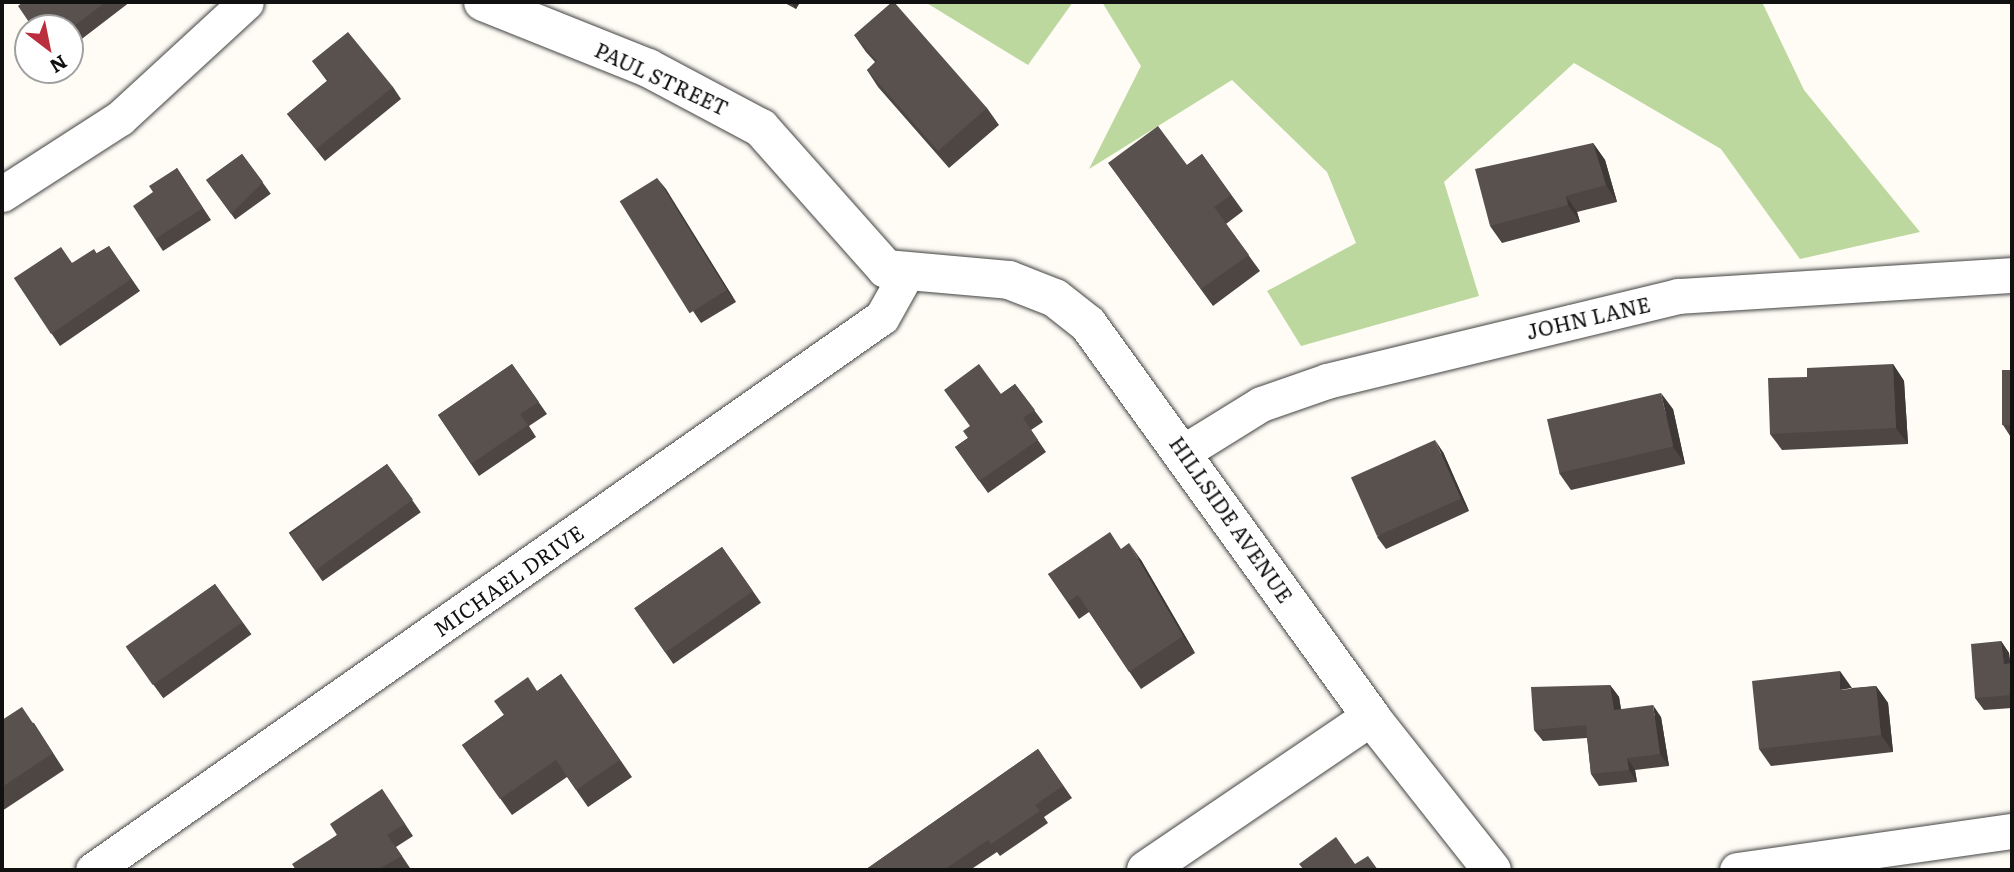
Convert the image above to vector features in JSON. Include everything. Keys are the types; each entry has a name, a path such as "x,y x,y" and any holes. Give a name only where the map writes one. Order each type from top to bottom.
{"street":[{"path":"2,194 120,118 246,2"},
{"name":"PAUL STREET","path":"483,2 648,68 749,120 820,190 875,260 906,274"},
{"name":"HILLSIDE AVENUE","path":"906,274 1009,280 1055,298 1105,342 1185,451 1371,717 1492,870"},
{"name":"MICHAEL DRIVE","path":"93,870 882,317 906,274"},
{"name":"JOHN LANE","path":"1185,451 1261,404 1327,381 1678,296 2012,275"},
{"path":"1146,870 1371,717"},
{"path":"1737,870 2012,831"}],"green space":[{"path":"925,2 1073,2 1028,65"},
{"path":"1102,2 1762,2 1804,90 1920,232 1800,259 1721,149 1574,63 1444,182 1479,296 1301,346 1267,291 1356,243 1327,172 1232,80 1089,169 1141,66"}],"building":[{"path":"23,2 106,2 84,18 84,14 23,14 18,6"},
{"path":"892,2 987,108 938,151 867,70 877,61 854,35"},
{"path":"348,32 393,87 316,149 287,114 328,80 312,61"},
{"path":"1158,126 1187,165 1202,154 1231,195 1214,207 1249,255 1201,289 1108,163"},
{"path":"1593,143 1606,185 1566,196 1568,205 1490,226 1475,169"},
{"path":"242,154 263,182 231,214 206,180"},
{"path":"177,168 203,208 155,239 133,206 153,192 149,186"},
{"path":"657,178 727,290 690,313 620,201"},
{"path":"109,246 131,279 51,334 14,278 61,247 72,263 94,249 97,254"},
{"path":"512,364 539,402 520,414 528,425 471,464 438,415"},
{"path":"979,364 1001,394 1015,384 1035,410 1023,418 1038,440 979,481 955,447 968,438 963,431 970,426 944,390"},
{"path":"1893,364 1896,428 1770,434 1768,378 1807,377 1807,368"},
{"path":"2002,370 2012,370 2012,425 2002,425"},
{"path":"1661,393 1673,447 1559,473 1547,419"},
{"path":"1435,440 1461,498 1377,536 1351,477"},
{"path":"387,464 413,500 316,570 290,535"},
{"path":"1110,532 1121,549 1129,543 1183,636 1129,672 1078,595 1068,602 1048,574"},
{"path":"722,547 753,591 665,653 634,608"},
{"path":"215,584 242,623 153,685 126,647"},
{"path":"2001,641 2004,664 2012,663 2012,695 1975,698 1971,644"},
{"path":"1840,671 1840,690 1876,686 1881,735 1759,749 1752,681"},
{"path":"561,674 620,760 576,790 556,760 500,799 462,745 504,715 494,701 528,677 537,691"},
{"path":"1610,685 1614,710 1653,705 1660,754 1627,758 1629,770 1591,774 1586,725 1534,730 1531,687"},
{"path":"22,707 53,753 2,787 2,720"},
{"path":"1038,749 1063,786 1035,805 1040,811 991,844 988,840 944,870 865,870"},
{"path":"382,789 405,824 387,835 402,856 377,870 296,870 292,864 337,835 330,824"},
{"path":"1336,837 1355,864 1368,856 1378,870 1304,870 1299,864"}]}
